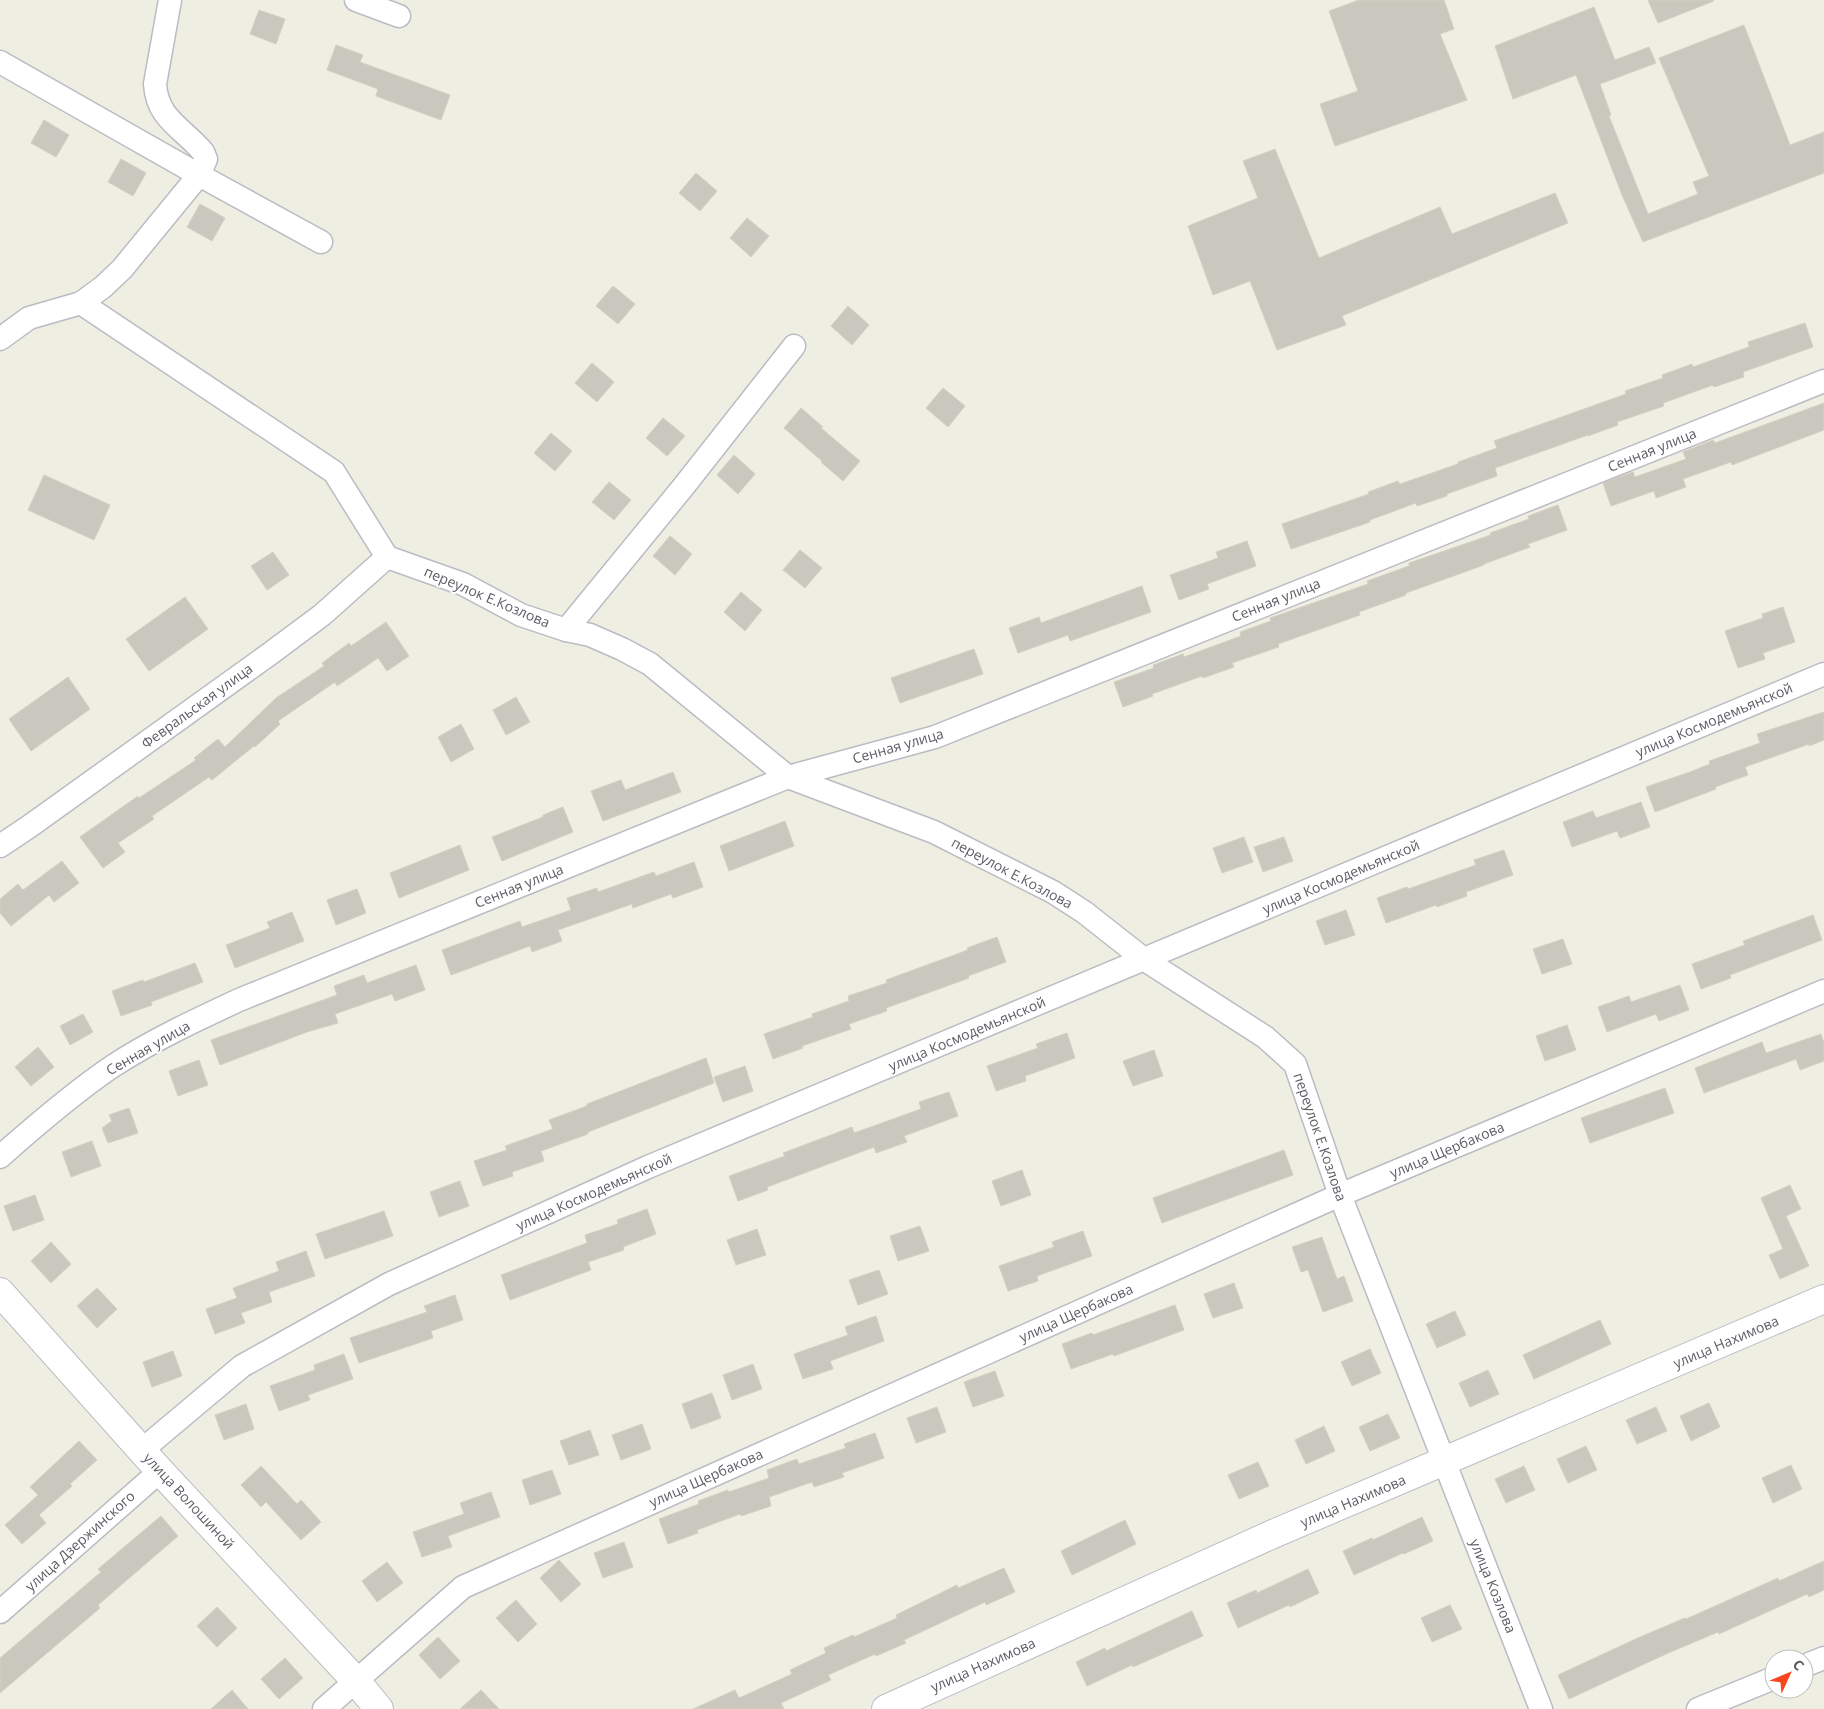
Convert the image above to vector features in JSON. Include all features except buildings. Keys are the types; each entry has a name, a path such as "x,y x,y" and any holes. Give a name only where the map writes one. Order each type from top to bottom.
{"main road":[{"name":"улица Волошиной","path":"0,1292 160,1470 356,1681 379,1709"},
{"name":"улица Нахимова","path":"886,1709 1264,1538 1824,1300"}],"street":[{"path":"0,339 29,318 81,303 103,287 122,269 199,175 206,159 203,152 168,118 160,107 156,96 155,84 170,0"},
{"path":"356,0 399,16"},
{"path":"0,62 321,242"},
{"path":"81,303 334,472 387,557"},
{"path":"566,630 684,486 794,346"},
{"name":"Сенная улица","path":"0,1157 65,1102 112,1066 145,1047 238,1000 788,777 935,737 1824,381"},
{"name":"переулок Е.Козлова","path":"387,557 441,575 521,615 566,630 590,635 650,664 788,777 934,832 1044,887 1084,912 1145,960 1265,1037 1295,1064 1340,1195 1444,1462"},
{"name":"Февральская улица","path":"0,846 271,653 322,614 387,557"},
{"name":"улица Космодемьянской","path":"142,1450 242,1366 389,1284 648,1167 1824,674"},
{"name":"улица Щербакова","path":"324,1709 463,1587 1340,1195 1824,991"},
{"name":"улица Козлова","path":"1444,1462 1541,1709"},
{"name":"улица Дзержинского","path":"0,1612 160,1470"},
{"path":"1698,1709 1764,1682"}]}
